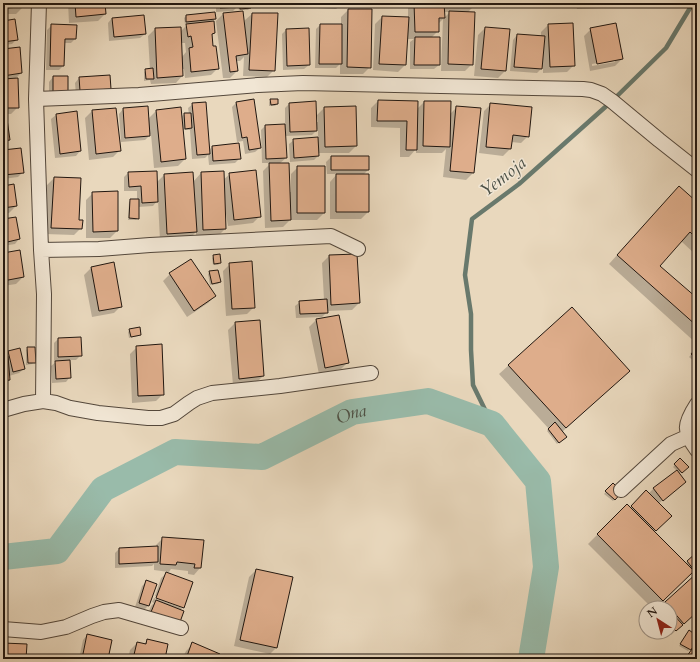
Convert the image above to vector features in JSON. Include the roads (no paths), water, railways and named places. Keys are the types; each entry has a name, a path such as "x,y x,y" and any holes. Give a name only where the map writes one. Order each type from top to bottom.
{"street":[{"path":"39,3 36,99 40,250 44,294 43,401"},
{"path":"36,99 139,95 258,85 302,83 583,89 602,94 612,101 697,170"},
{"path":"40,250 99,249 331,236 358,249"},
{"path":"3,410 24,404 43,401 98,413 161,418 174,414 197,398 212,393 280,386 371,373"},
{"path":"697,404 689,417 687,433 697,450"},
{"path":"621,490 671,444 687,433"},
{"path":"3,629 41,632 66,627 104,612 119,610 181,628"}],"waterway":[{"name":"Yemoja","path":"492,424 473,385 471,314 465,275 472,219 519,184 612,101 666,48 693,3"},
{"name":"Ona","path":"3,557 57,551 103,489 175,452 262,457 352,412 428,401 492,424 538,481 546,567 531,659"}]}
